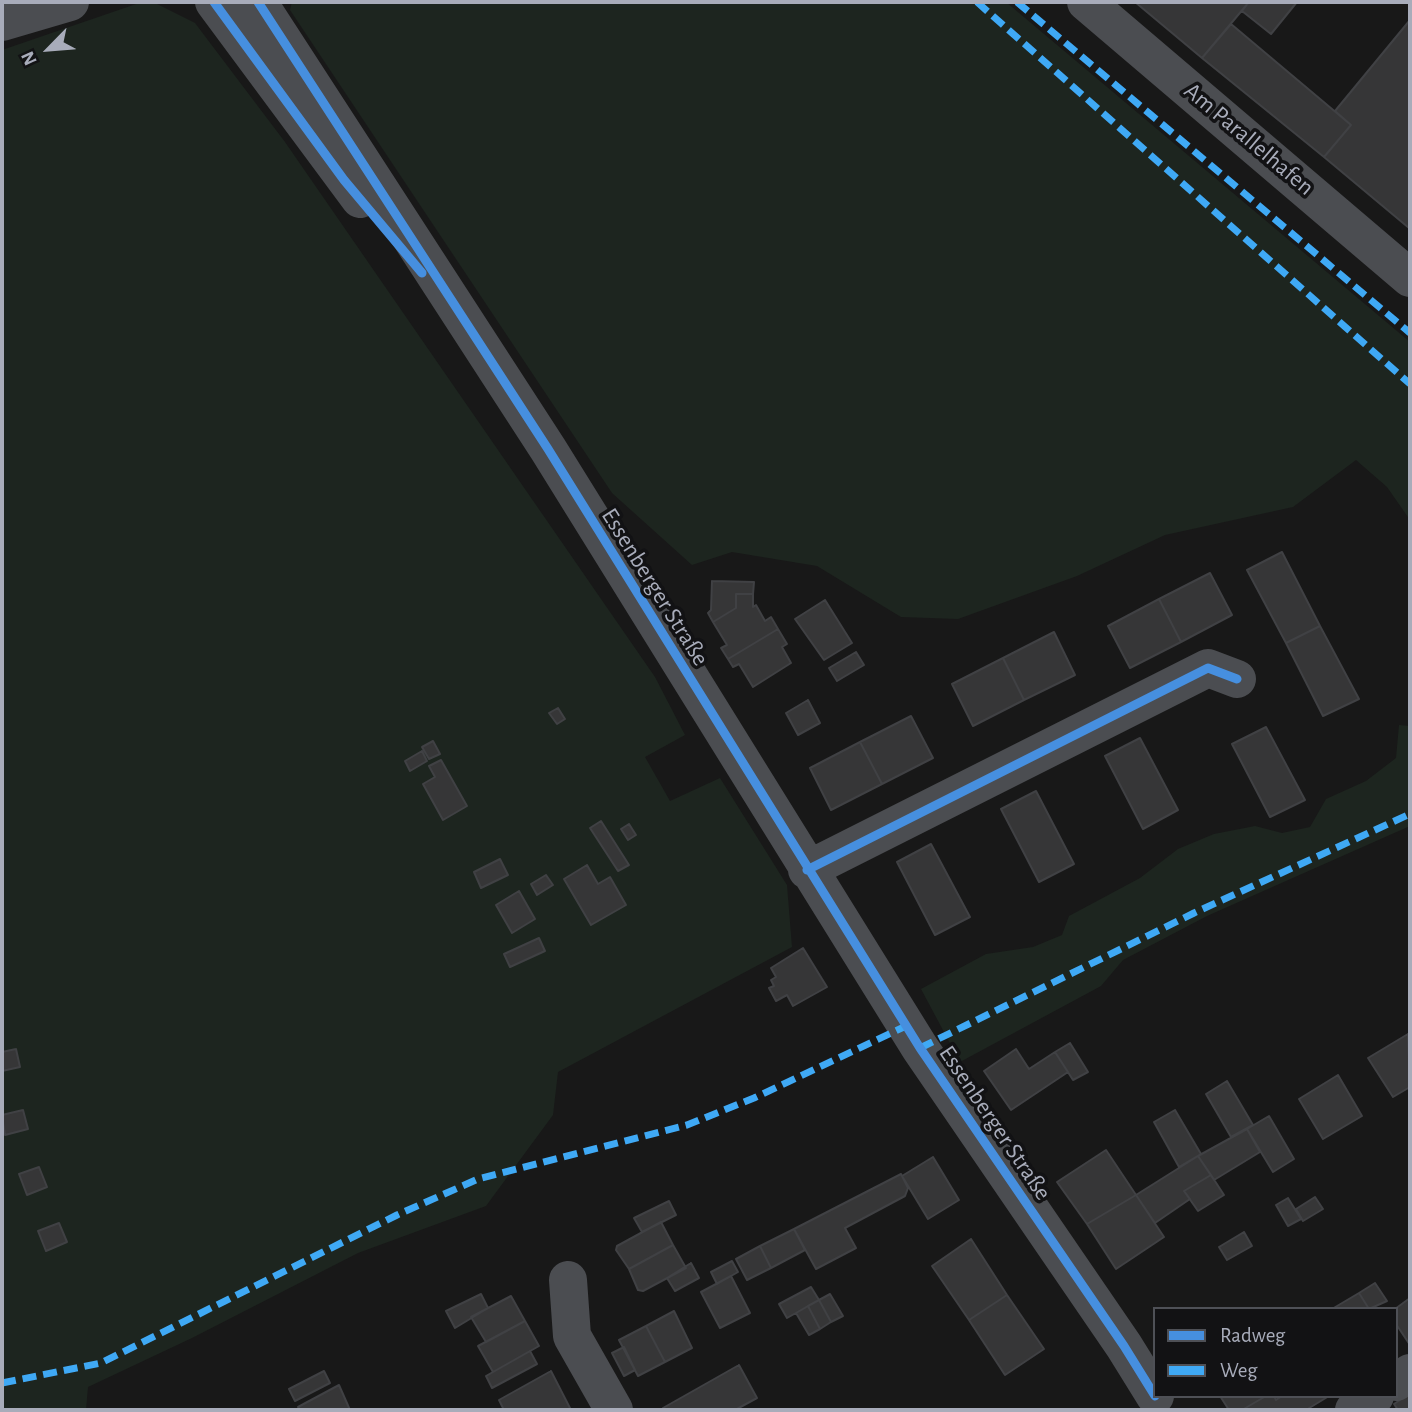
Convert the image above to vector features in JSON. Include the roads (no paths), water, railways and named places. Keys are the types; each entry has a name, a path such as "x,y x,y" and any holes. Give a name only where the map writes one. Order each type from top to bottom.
{"street":[{"path":"2,22 70,2"},
{"name":"Essenberger Straße","path":"214,2 344,180 467,326"},
{"name":"Essenberger Straße","path":"258,2 548,449 920,1048 1124,1346 1153,1393"},
{"name":"Am Parallelhafen","path":"1086,2 1410,278"},
{"path":"807,870 1208,668 1237,679"},
{"path":"568,1280 572,1336 614,1410"},
{"path":"1354,1410 1372,1398"}]}
